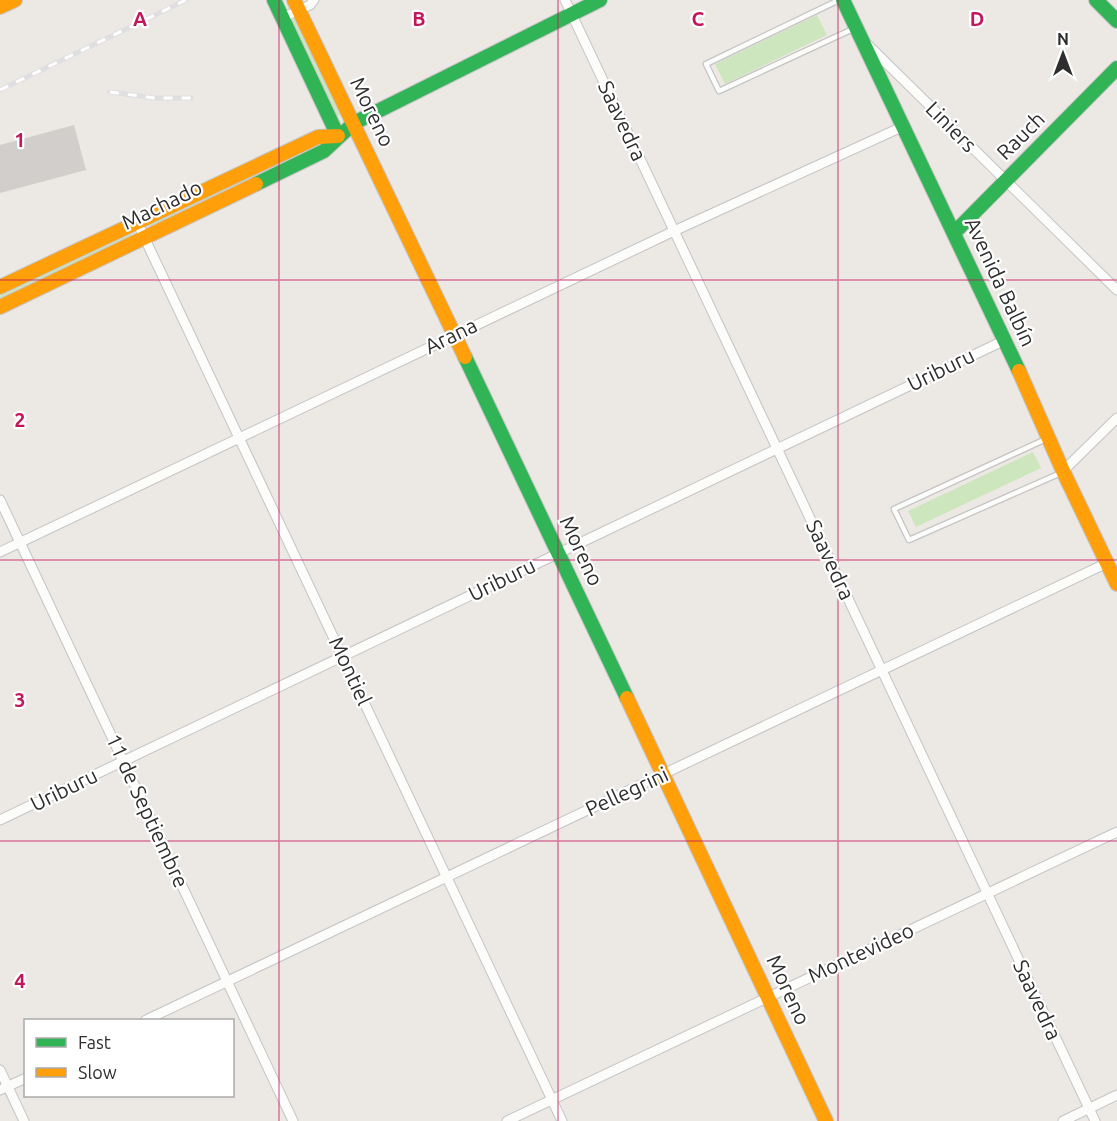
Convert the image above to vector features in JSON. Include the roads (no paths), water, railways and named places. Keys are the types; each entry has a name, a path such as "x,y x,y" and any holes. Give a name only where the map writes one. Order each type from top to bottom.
{"street":[{"path":"0,7 15,0"},
{"name":"Moreno","path":"274,0 338,136"},
{"path":"282,18 297,5 310,5 314,0"},
{"name":"Saavedra","path":"565,0 1095,1121"},
{"name":"Machado","path":"0,307 324,151 354,123 600,0"},
{"name":"Avenida Balbín","path":"841,0 860,33 904,126 1117,584"},
{"path":"1096,0 1117,21"},
{"name":"Moreno","path":"297,5 559,553 826,1121"},
{"name":"Liniers","path":"860,33 1005,181 1117,290"},
{"name":"Rauch","path":"954,232 1117,68"},
{"name":"Arana","path":"0,552 455,334 904,126"},
{"name":"Machado","path":"0,287 318,137 338,136"},
{"name":"Montiel","path":"137,222 562,1121"},
{"name":"Uriburu","path":"0,820 1005,340"},
{"path":"1063,471 1117,418"},
{"name":"11 de Septiembre","path":"0,500 293,1121"},
{"name":"Pellegrini","path":"148,1019 1107,563"},
{"name":"Montevideo","path":"507,1121 1117,832"},
{"path":"0,1070 4,1088 24,1121"},
{"path":"4,1088 24,1079"},
{"path":"1063,1121 1117,1095"}],"lane":[{"path":"841,0 706,64 719,91 860,33"},
{"path":"1048,438 894,509 909,540 1063,471"}],"railway":[{"path":"0,90 186,0"},
{"path":"110,92 155,98 191,98"}]}
